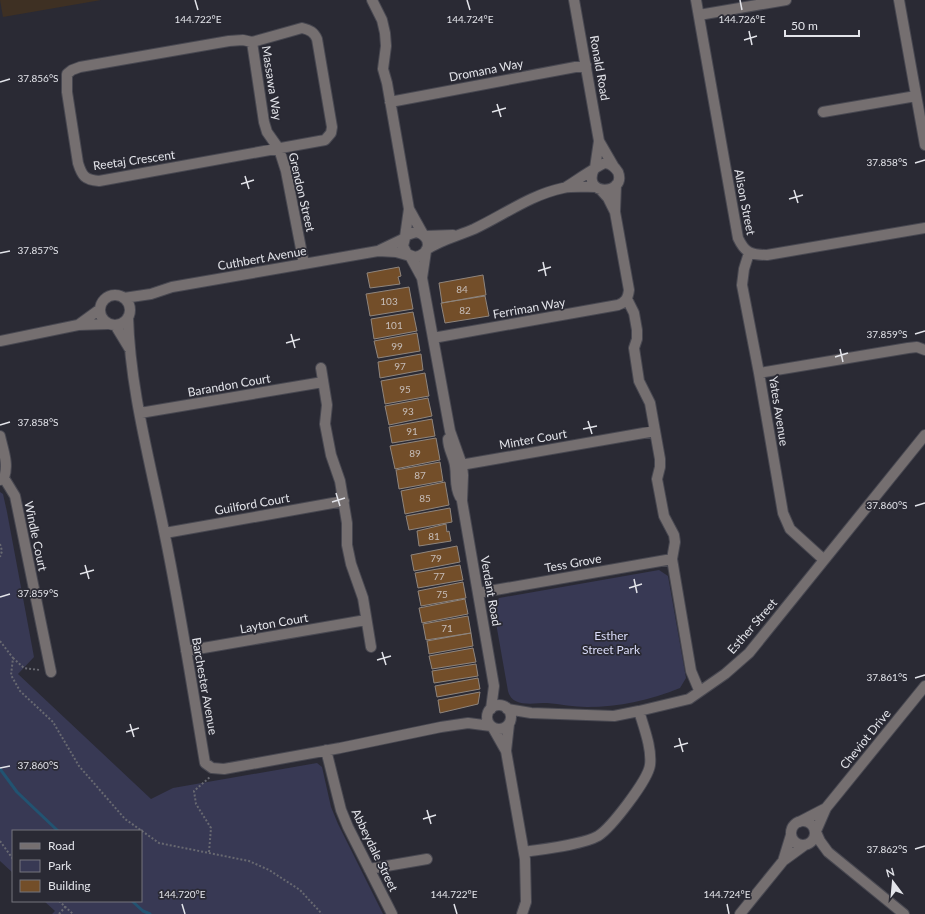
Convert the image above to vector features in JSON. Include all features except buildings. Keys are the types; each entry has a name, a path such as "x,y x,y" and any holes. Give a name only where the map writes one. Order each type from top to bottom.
{"street":[{"path":"372,0 382,20 385,34 386,46 383,69 387,83 409,209 403,246 404,250 410,256 419,256 455,235 472,230 527,200 546,192 564,188 598,188 608,190 616,185"},
{"name":"Ronald Road","path":"574,0 599,141 595,168"},
{"name":"Alison Street","path":"696,0 738,238 742,248 749,253 757,255 784,253 925,228"},
{"path":"699,15 786,0"},
{"path":"899,0 925,145"},
{"name":"Reetaj Crescent","path":"302,28 309,29 314,33 317,39 332,127 331,133 326,140 99,181 90,181 80,171 67,92 67,74 72,70 80,66 229,41 243,40 252,42 302,28"},
{"name":"Massawa Way","path":"252,42 264,122 267,132 279,149"},
{"name":"Dromana Way","path":"390,102 586,65"},
{"path":"823,112 916,96"},
{"name":"Ronald Road","path":"599,141 615,167"},
{"name":"Grendon Street","path":"279,149 286,171 304,264"},
{"path":"564,188 602,164 607,163 615,167 619,175 616,185 615,212 629,290 629,297 627,300 634,313 637,330 637,338 634,348 637,369 642,386 650,403 660,459 657,479 664,516 674,535 672,559 691,671 699,690"},
{"path":"595,168 592,174 592,179 598,188 608,198 615,212"},
{"path":"409,209 425,236 428,244 426,251"},
{"path":"405,237 411,232 416,232 425,236 455,235"},
{"name":"Cuthbert Avenue","path":"378,251 405,237"},
{"name":"Cuthbert Avenue","path":"124,298 151,294 172,287 378,251 396,252 410,256"},
{"name":"Verdant Road","path":"422,278 426,251"},
{"name":"Yates Avenue","path":"749,253 744,269 742,285 759,373 782,513 790,529 823,559"},
{"name":"Verdant Road","path":"410,256 422,278 450,431 463,476 462,501 494,686 506,708"},
{"name":"Cuthbert Avenue","path":"129,313 151,294"},
{"path":"0,341 78,325 120,324 125,322 129,313 129,305 124,298 114,296 109,297 105,300 100,309 78,325"},
{"name":"Ferriman Way","path":"433,338 618,305 627,300"},
{"path":"100,309 102,318 112,325"},
{"name":"Barchester Avenue","path":"129,313 129,348 140,413 165,533 205,763 212,768 215,768"},
{"name":"Barchester Avenue","path":"112,325 129,348"},
{"path":"759,373 908,348 917,347 925,350"},
{"path":"321,368 327,405 325,424 331,455 340,481 347,523 347,545 351,564 363,598 371,647"},
{"name":"Barandon Court","path":"140,413 323,382"},
{"name":"Minter Court","path":"459,466 655,431"},
{"name":"Esther Street","path":"506,708 531,713 614,716 689,698 724,674 749,652 925,435"},
{"path":"0,436 6,464 6,472 2,479"},
{"name":"Windle Court","path":"2,479 15,496 51,672"},
{"name":"Guilford Court","path":"165,533 344,501"},
{"name":"Tess Grove","path":"478,593 672,559"},
{"name":"Layton Court","path":"186,651 366,620"},
{"name":"Verdant Road","path":"490,710 494,686"},
{"name":"Cheviot Drive","path":"816,832 826,808 925,686"},
{"path":"468,723 498,706 506,708 511,715 506,751 525,859 526,902 522,914"},
{"path":"490,710 487,719 506,751"},
{"path":"524,852 582,842 598,836 608,828 643,783 650,766 648,746 639,711"},
{"name":"Esther Street","path":"509,723 531,713"},
{"path":"215,768 224,769 441,727 468,723 502,729 509,723"},
{"name":"Abbeydale Street","path":"326,750 341,810 348,827 392,914"},
{"name":"Cheviot Drive","path":"799,822 826,808"},
{"path":"783,861 793,826 799,822 809,822 813,826 820,841 828,852 904,914"},
{"path":"740,914 783,861 813,840 816,832"},
{"path":"791,835 795,842 800,845 806,845 828,852"},
{"path":"369,869 427,859"}],"path":[{"path":"0,544 2,551 0,557"},
{"path":"0,641 13,658 24,668 51,672"},
{"path":"13,658 11,675 20,691 53,722 79,766 125,819 141,830"},
{"path":"209,852 211,828 196,804 194,791 213,775 215,768"},
{"path":"142,830 159,842 250,861 269,870 300,890 322,914"},
{"path":"0,841 12,858"},
{"path":"60,902 73,914"},
{"path":"59,914 66,906"}],"shaded area":[{"path":"0,0 101,0 3,17"}],"green space":[{"path":"0,492 3,494 7,512 34,657 18,674 151,799 173,788 317,763 322,767 331,807 338,824 383,914 52,914 55,911 45,902 142,902 142,830 12,830 12,872 0,861"},
{"name":"Esther Street Park","path":"659,570 668,576 686,678 680,688 635,702 599,707 582,707 547,703 530,704 518,702 510,696 493,606 499,598"}],"waterway":[{"path":"0,769 17,792 57,830"},
{"path":"133,902 143,911 150,914"}]}
